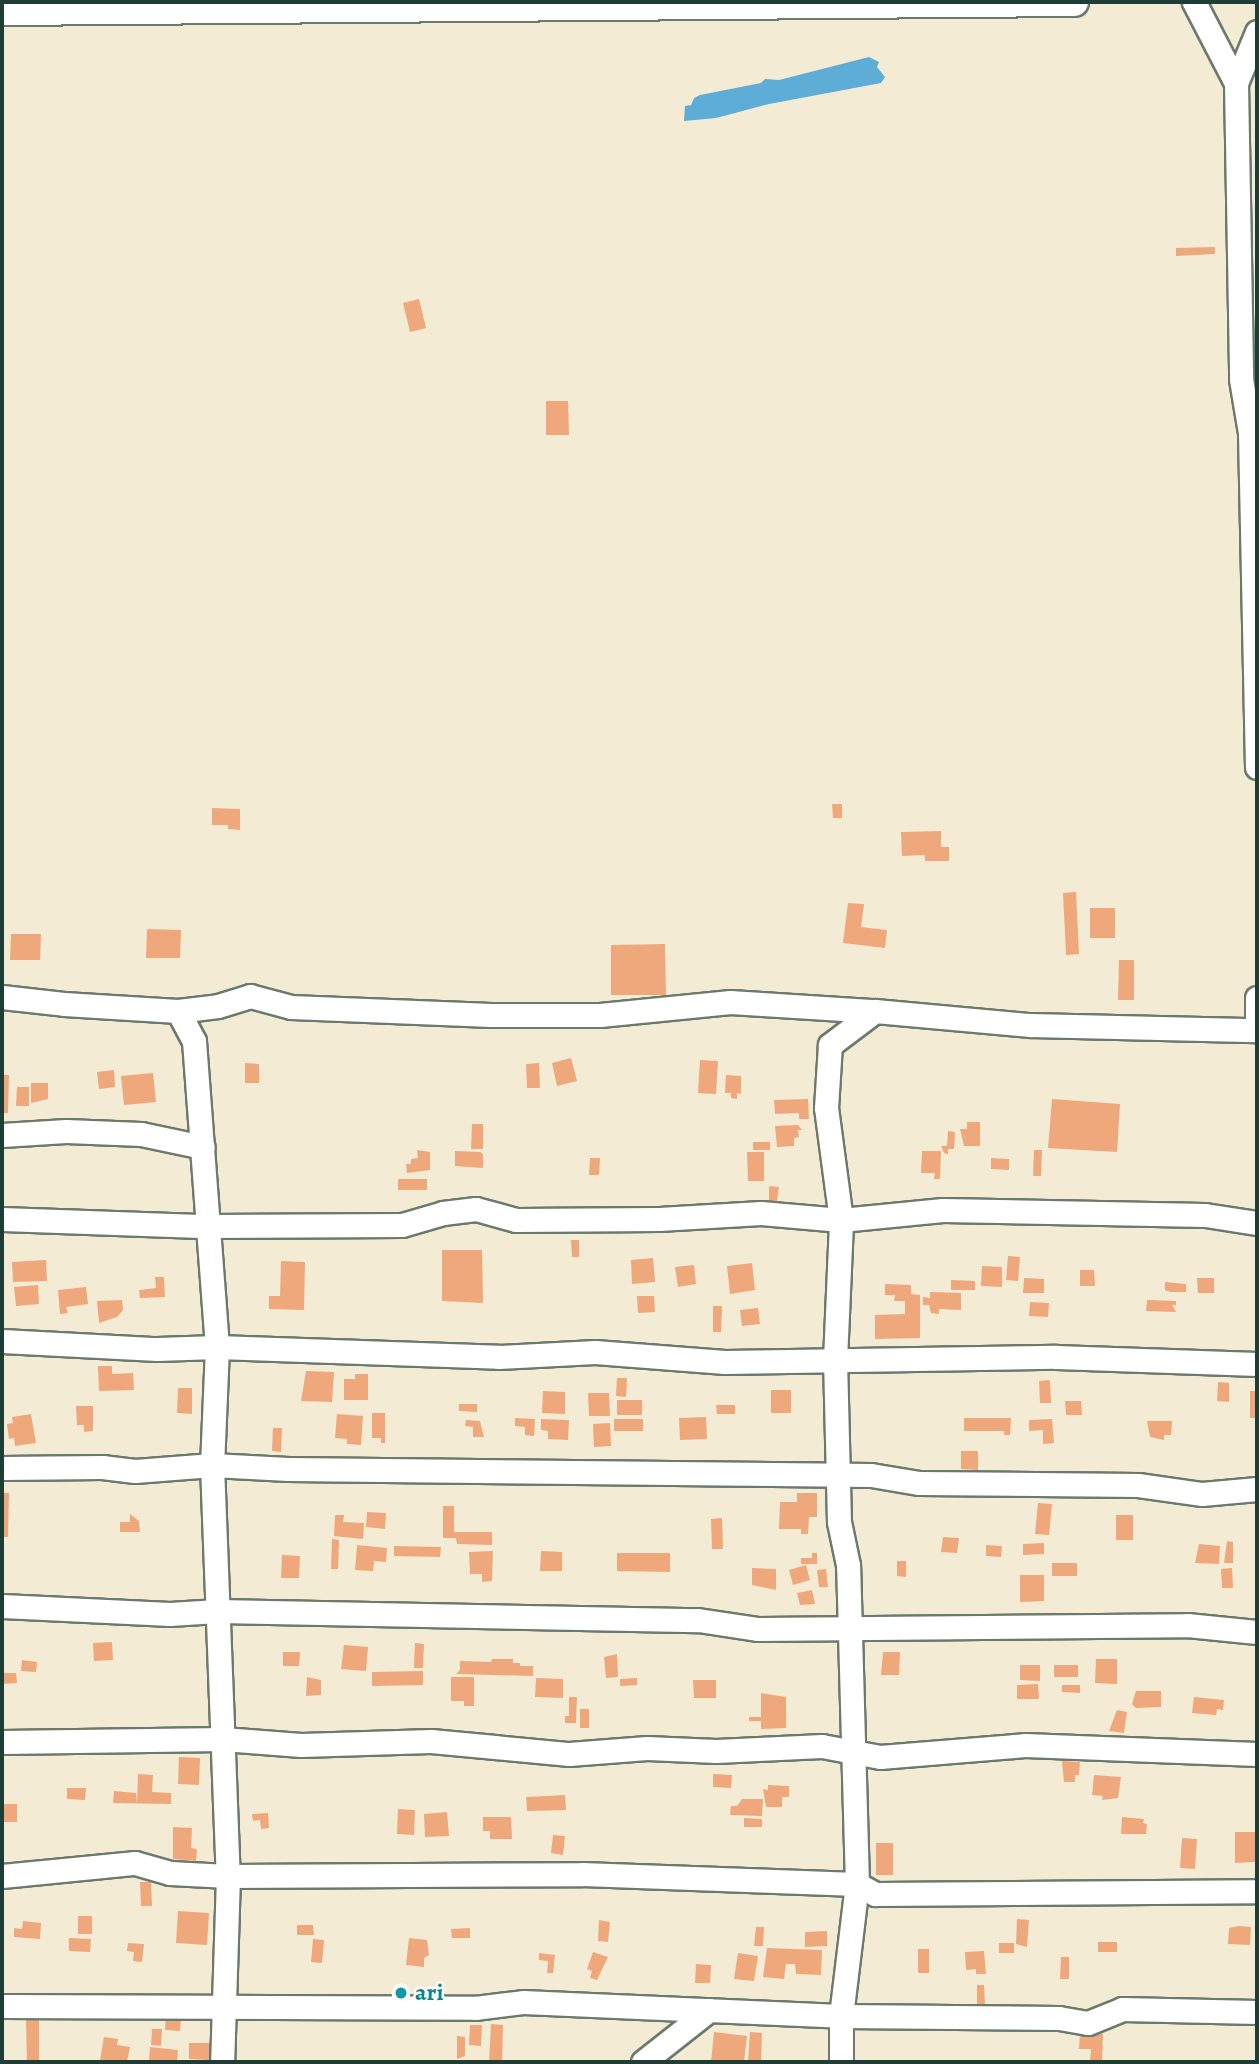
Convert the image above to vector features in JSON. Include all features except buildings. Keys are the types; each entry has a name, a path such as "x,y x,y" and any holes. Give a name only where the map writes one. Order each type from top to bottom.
{"main road":[{"path":"2,11 146,6 1074,2"}],"street":[{"path":"1194,2 1236,83"},
{"path":"1257,33 1236,83 1241,379 1250,433 1257,767"},
{"path":"2,997 64,1004 178,1010 218,1006 250,996 291,1007 491,1016 600,1015 730,1002 875,1011 1030,1025 1257,1030 1257,998"},
{"path":"178,1010 194,1041 217,1347 212,1465 228,1876 222,2062"},
{"path":"841,2062 841,2016 857,1884 848,1565 839,1522 835,1360 841,1220 826,1108 830,1045 875,1011"},
{"path":"2,1135 66,1131 141,1134 203,1147"},
{"path":"2,1219 207,1226 402,1225 443,1213 476,1209 516,1220 659,1219 761,1213 841,1220 943,1210 1205,1215 1257,1223"},
{"path":"2,1340 157,1349 217,1347 498,1357 595,1352 725,1362 1056,1357 1257,1364"},
{"path":"2,1468 102,1467 135,1471 212,1465 288,1469 871,1475 943,1483 1138,1485 1202,1494 1257,1489"},
{"path":"2,1606 170,1614 217,1611 698,1620 758,1629 1187,1625 1257,1632"},
{"path":"2,1742 223,1739 301,1745 431,1741 569,1754 647,1748 716,1751 822,1746 880,1757 1025,1745 1257,1754"},
{"path":"2,1876 135,1863 170,1873 228,1876 555,1874 857,1884 874,1894 1257,1891"},
{"path":"2,2006 475,2008 523,2002 841,2016 1059,2018 1088,2024 1122,2009 1257,2012"},
{"path":"643,2062 709,2010"}],"water":[{"path":"869,57 879,62 877,67 885,77 881,83 769,104 716,118 684,121 685,106 691,105 694,98 700,95 761,83 765,79 779,80"}],"place":[{"name":"ari","path":"401,1993"}]}
